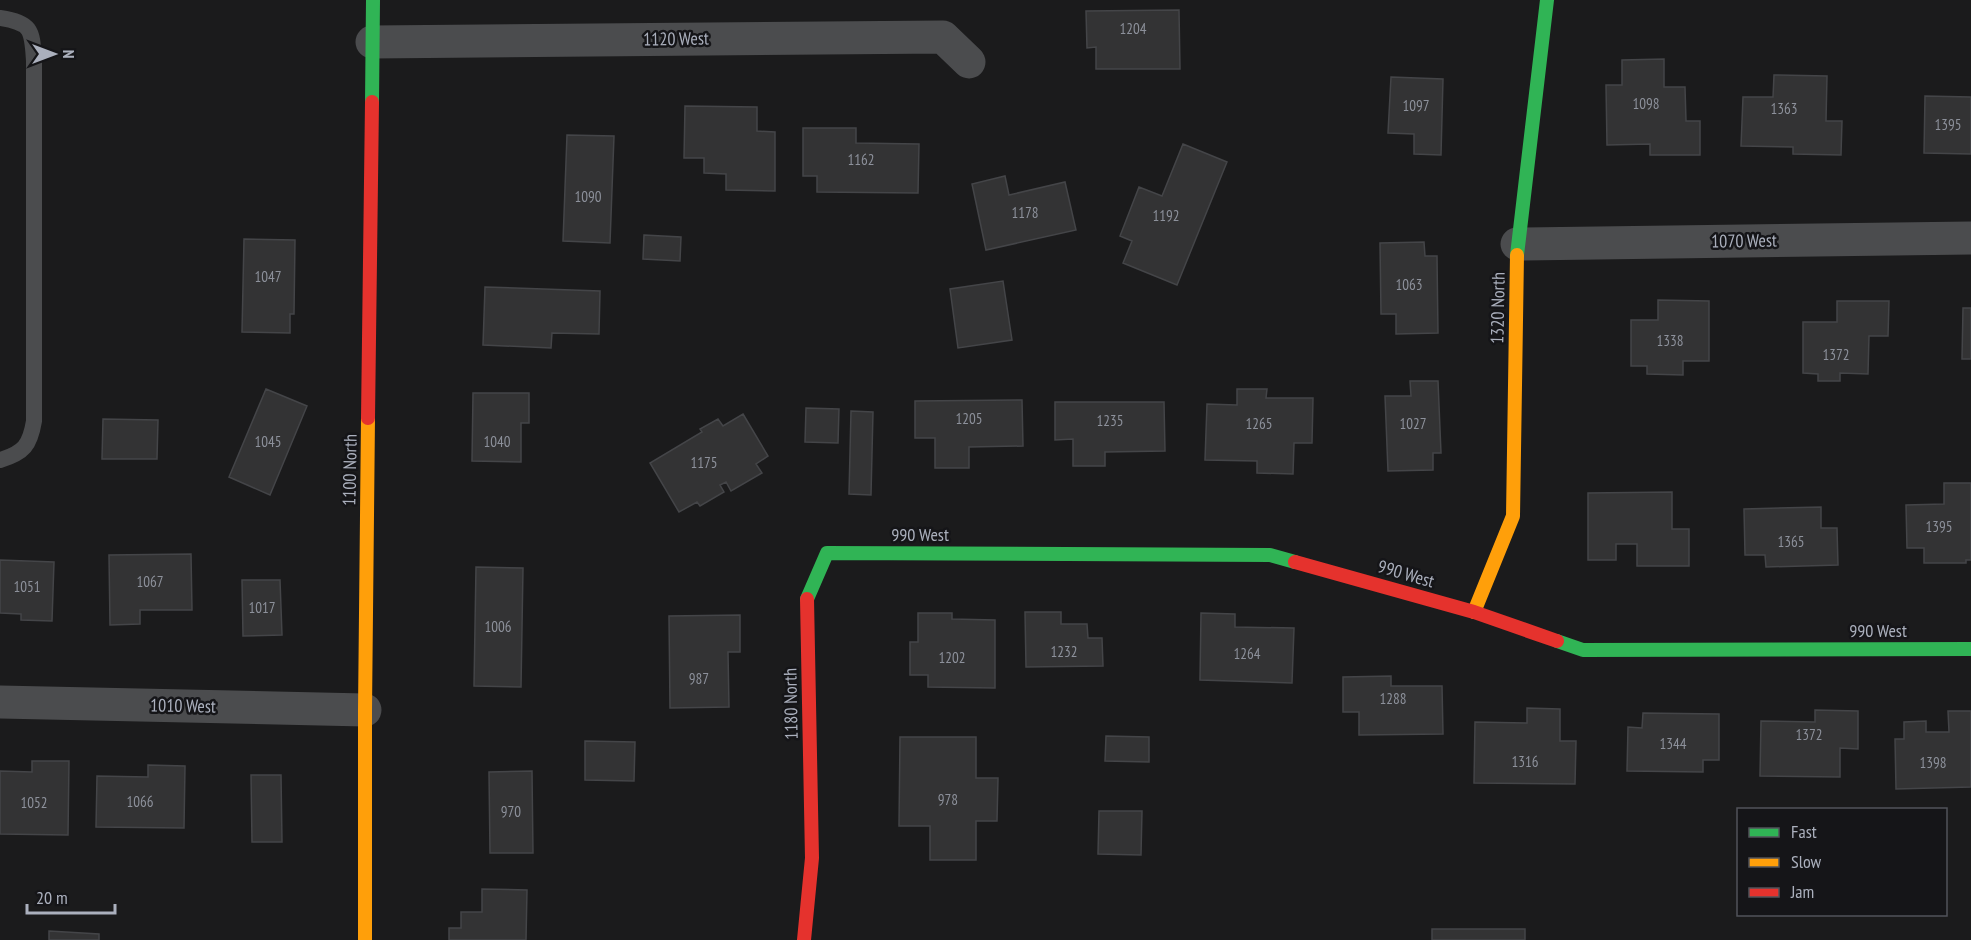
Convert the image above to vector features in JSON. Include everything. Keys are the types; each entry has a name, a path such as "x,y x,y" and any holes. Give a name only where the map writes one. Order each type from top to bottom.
{"street":[{"name":"1100 North","path":"365,940 365,710 373,0"},
{"name":"1320 North","path":"1474,612 1513,516 1517,244 1547,0"},
{"name":"1120 West","path":"372,42 944,37 969,62"},
{"name":"1070 West","path":"1517,244 1971,238"},
{"name":"990 West","path":"827,553 1270,555 1474,612 1583,651 1971,649"},
{"name":"1180 North","path":"804,940 812,858 807,598 827,553"},
{"name":"1010 West","path":"0,702 365,710"}],"lane":[{"path":"0,18 14,20 25,25 33,37 34,421 32,437 24,449 12,457 0,460"}],"building":[{"path":"1179,10 1180,69 1096,69 1096,47 1087,48 1086,11"},
{"path":"1664,59 1664,87 1685,87 1686,121 1700,121 1700,155 1650,155 1650,144 1607,145 1606,85 1622,85 1622,60"},
{"path":"1774,75 1827,76 1826,121 1842,121 1841,155 1793,154 1793,147 1741,146 1743,97 1773,97"},
{"path":"1391,77 1443,79 1441,155 1414,154 1414,134 1388,133"},
{"path":"1925,96 1971,97 1971,154 1924,153"},
{"path":"685,106 757,107 757,131 775,132 775,191 726,190 726,174 704,173 704,158 684,158"},
{"path":"803,128 856,128 856,143 919,144 918,193 817,192 817,176 803,176"},
{"path":"567,135 614,136 610,243 563,241"},
{"path":"1183,144 1227,162 1177,285 1123,263 1132,241 1120,236 1139,187 1162,196"},
{"path":"1005,176 1009,195 1065,182 1076,230 986,250 972,184"},
{"path":"644,235 681,237 680,261 643,259"},
{"path":"244,239 295,240 294,314 290,314 290,333 242,332"},
{"path":"1424,242 1425,256 1437,256 1438,333 1396,334 1396,314 1381,314 1380,243"},
{"path":"1003,281 1012,340 958,348 950,289"},
{"path":"485,287 600,291 599,334 552,333 551,348 483,345"},
{"path":"1658,300 1709,301 1709,361 1683,361 1683,375 1647,374 1647,366 1631,366 1631,320 1658,320"},
{"path":"1837,301 1889,301 1888,336 1869,336 1868,374 1840,373 1840,381 1818,381 1818,374 1803,373 1803,322 1837,322"},
{"path":"1963,308 1971,308 1971,359 1962,359"},
{"path":"1410,381 1438,381 1441,453 1433,453 1433,470 1388,471 1385,396 1411,396"},
{"path":"266,389 307,406 270,495 229,477"},
{"path":"1237,389 1267,389 1266,398 1313,398 1312,443 1294,443 1293,474 1257,473 1257,461 1205,460 1207,404 1237,405"},
{"path":"473,393 529,393 529,423 521,423 521,462 472,461"},
{"path":"1022,400 1023,446 969,447 969,468 935,468 935,438 915,438 915,401"},
{"path":"1055,402 1164,402 1165,451 1105,452 1105,466 1073,466 1073,439 1055,440"},
{"path":"806,408 839,409 838,443 805,442"},
{"path":"851,411 873,412 871,495 849,494"},
{"path":"743,414 768,456 756,464 762,473 731,491 726,482 720,485 724,492 700,506 697,502 679,512 650,463 702,432 700,429 718,419 723,426"},
{"path":"103,419 158,420 157,459 102,459"},
{"path":"1944,483 1971,483 1971,560 1966,560 1966,563 1924,563 1924,548 1907,548 1906,505 1944,504"},
{"path":"1672,492 1672,529 1689,529 1689,566 1637,566 1637,544 1616,544 1616,560 1588,560 1588,493"},
{"path":"1821,507 1821,528 1837,528 1838,565 1766,567 1765,555 1745,555 1744,509"},
{"path":"191,554 192,610 140,610 140,624 110,625 109,555"},
{"path":"0,560 54,562 52,621 21,620 21,614 0,613"},
{"path":"476,567 523,568 521,687 474,686"},
{"path":"242,580 280,580 282,635 243,636"},
{"path":"1025,612 1061,612 1061,624 1087,624 1088,638 1102,638 1103,666 1026,667"},
{"path":"918,613 952,613 952,619 995,620 995,688 928,687 928,675 910,675 910,642 918,642"},
{"path":"1201,613 1235,614 1235,627 1294,628 1292,683 1200,680"},
{"path":"740,615 740,652 728,652 729,707 670,708 669,616"},
{"path":"1391,676 1391,686 1442,686 1443,734 1359,735 1359,712 1343,712 1343,677"},
{"path":"1527,708 1560,709 1560,741 1576,741 1575,784 1474,783 1475,722 1527,723"},
{"path":"1815,710 1858,711 1858,749 1840,748 1840,777 1760,776 1761,721 1815,722"},
{"path":"1948,711 1971,711 1971,787 1896,789 1895,739 1904,739 1904,722 1926,721 1926,732 1949,732"},
{"path":"1643,713 1719,714 1719,760 1703,760 1703,772 1627,771 1628,727 1642,728"},
{"path":"1106,736 1149,737 1149,762 1105,761"},
{"path":"900,737 976,737 976,778 998,778 997,821 976,821 976,860 930,860 930,826 899,826"},
{"path":"585,741 635,742 634,781 585,780"},
{"path":"32,761 69,761 68,835 0,834 0,771 32,772"},
{"path":"148,765 185,766 184,828 96,827 97,776 148,777"},
{"path":"532,771 533,853 490,853 489,772"},
{"path":"251,775 281,775 282,842 252,842"},
{"path":"1099,811 1142,811 1141,855 1098,854"},
{"path":"482,889 527,890 526,940 449,940 449,928 461,928 461,912 482,912"},
{"path":"1432,929 1525,929 1525,940 1432,940"},
{"path":"49,931 99,934 99,940 49,940"}],"traffic: fast":[{"path":"372,102 373,0"},
{"path":"1517,255 1547,0"},
{"path":"807,599 827,553 1270,555 1295,562"},
{"path":"1557,641 1583,650 1971,649"}],"traffic: slow":[{"path":"1474,612 1513,516 1517,255"},
{"path":"365,940 368,418"}],"traffic: jam":[{"path":"368,418 372,102"},
{"path":"1295,562 1474,612 1557,641"},
{"path":"804,940 812,858 807,599"}]}
